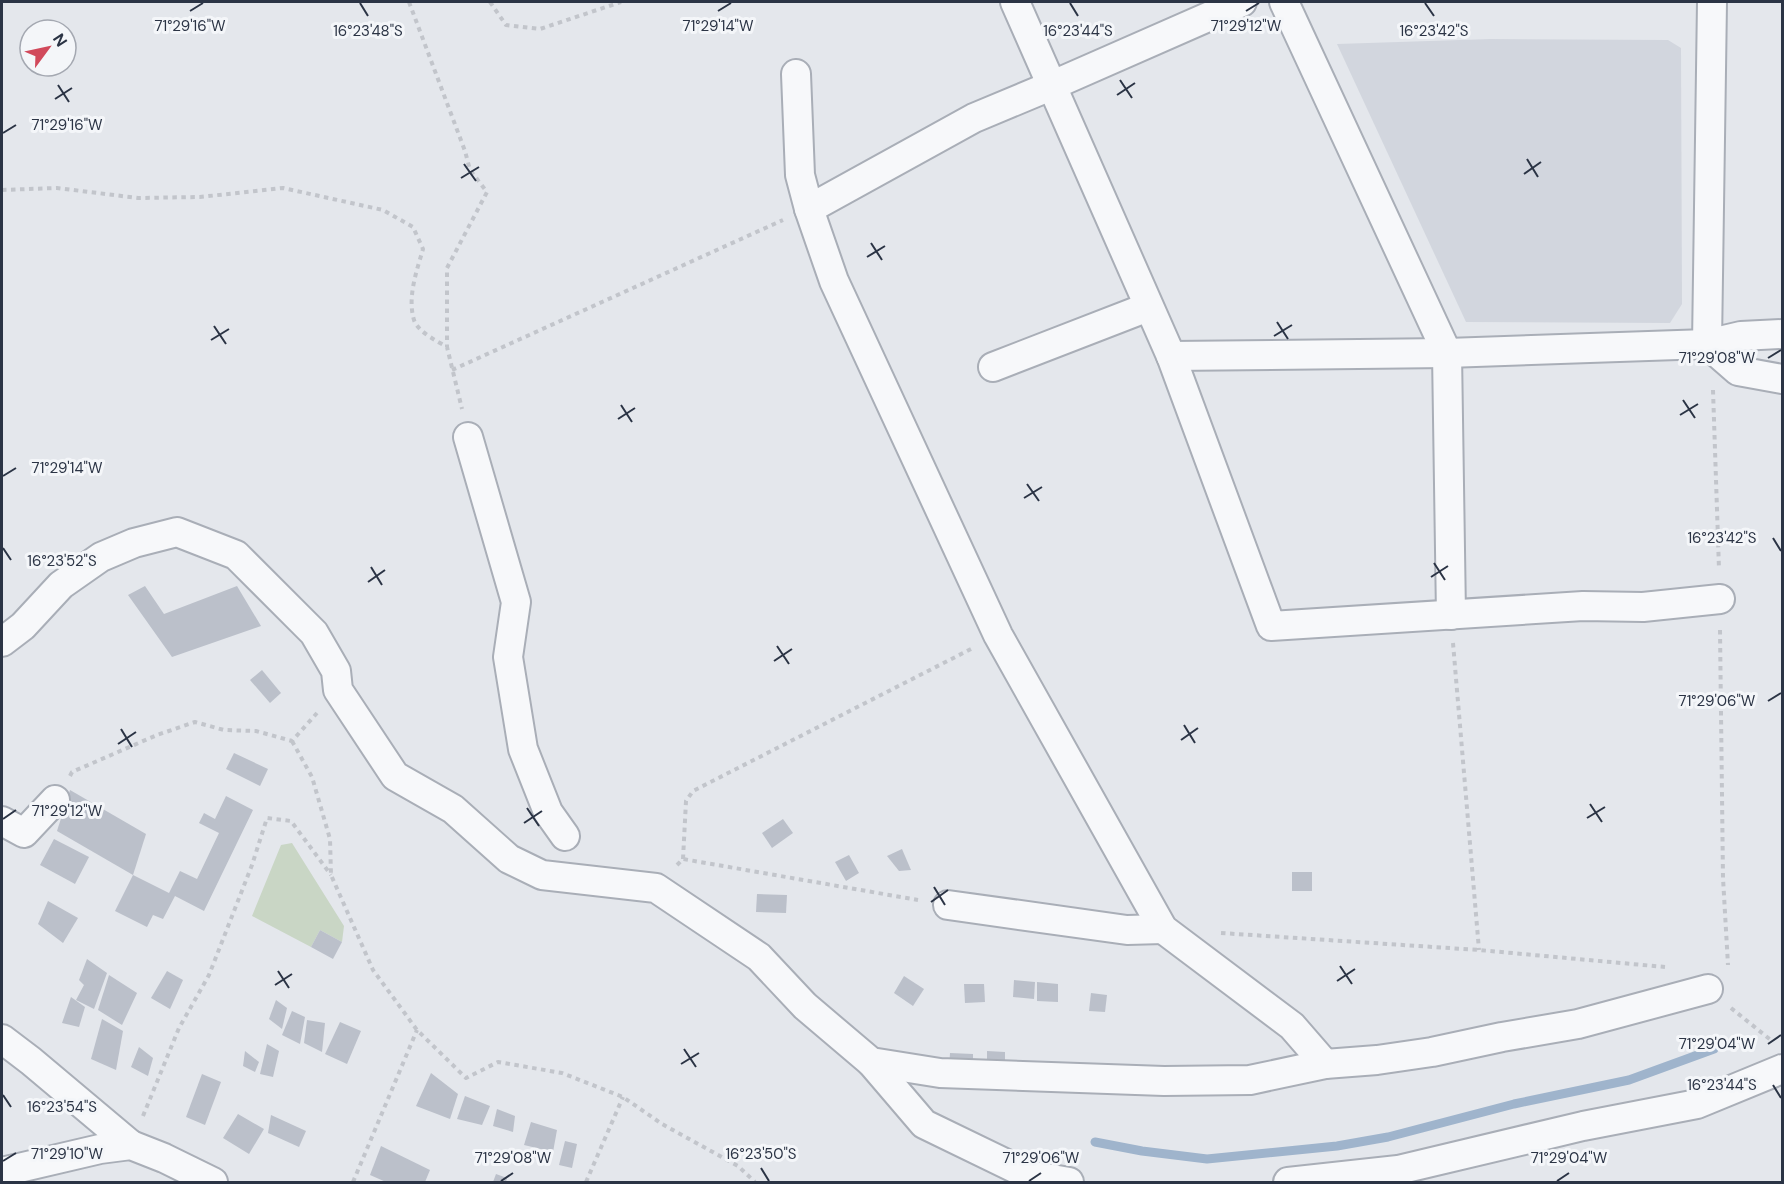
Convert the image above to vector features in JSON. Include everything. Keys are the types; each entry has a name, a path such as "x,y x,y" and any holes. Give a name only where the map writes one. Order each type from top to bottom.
{"street":[{"path":"1015,2 1171,356 1271,626 1583,606 1643,607 1720,599"},
{"path":"809,209 974,118 1242,2"},
{"path":"1284,2 1447,353 1451,615"},
{"path":"1712,2 1707,344 1738,371 1782,379"},
{"path":"796,74 800,175 834,282 998,634 1163,929 1292,1026 1325,1064"},
{"path":"993,367 1148,308"},
{"path":"1171,356 1447,353 1707,344 1741,336 1782,334"},
{"path":"468,436 516,602 508,657 523,749 548,812 565,836"},
{"path":"2,642 23,626 61,585 101,557 134,543 177,532 236,555 314,633 336,671 338,690 395,776 453,809 509,859 542,875 656,888 759,957 805,1006 870,1062 924,1124 1029,1175 1069,1182"},
{"path":"2,821 24,833 55,800"},
{"path":"948,905 1127,930 1163,929"},
{"path":"870,1062 940,1073 1164,1081 1251,1080 1325,1064 1377,1060 1432,1052 1578,1024 1708,989"},
{"path":"2,1039 131,1145 213,1182"},
{"path":"1288,1182 1398,1176 1583,1126 1697,1104 1782,1069"},
{"path":"2,1172 100,1149 131,1145"}],"path":[{"path":"409,2 470,170 487,192 447,268 447,347 468,436"},
{"path":"490,2 506,25 540,29 621,2"},
{"path":"2,190 57,188 138,198 200,197 283,188 383,210 413,227 423,249 412,289 414,321 431,338 447,347"},
{"path":"453,370 809,209"},
{"path":"1707,344 1713,390 1720,599 1722,878 1729,977 1708,989"},
{"path":"1451,615 1479,950"},
{"path":"656,888 683,859 686,801 693,791 998,634"},
{"path":"292,741 338,690"},
{"path":"55,800 72,772 157,735 195,722 224,730 256,731 292,741 312,777 330,839 331,875"},
{"path":"131,1145 180,1028 209,975 252,865 267,818 291,820 331,875 374,970 417,1030 466,1078 498,1062 562,1073 623,1097 662,1124 738,1166 755,1182"},
{"path":"683,859 948,905"},
{"path":"1210,932 1479,950 1676,968 1708,989 1773,1041"},
{"path":"353,1182 417,1030"},
{"path":"586,1182 623,1097"}],"shaded area":[{"path":"1491,39 1668,40 1681,48 1682,304 1670,323 1466,322 1337,44"}],"green space":[{"path":"292,843 344,926 342,942 320,930 311,947 252,916 281,845"}],"building":[{"path":"145,586 164,614 237,586 261,626 172,657 128,595"},
{"path":"262,670 281,693 270,703 250,680"},
{"path":"234,753 268,769 260,786 226,769"},
{"path":"70,790 146,834 133,875 57,831"},
{"path":"226,796 253,810 204,911 175,896 163,919 153,915 147,927 115,911 133,875 169,893 180,871 197,879 219,833 199,823 204,813 215,819"},
{"path":"783,819 793,833 772,848 762,833"},
{"path":"54,839 89,857 75,884 40,865"},
{"path":"902,849 911,870 899,871 887,856"},
{"path":"849,855 859,873 846,881 835,862"},
{"path":"1292,872 1312,872 1312,891 1292,891"},
{"path":"757,894 787,895 786,913 756,912"},
{"path":"48,901 78,918 63,943 38,924"},
{"path":"320,930 342,942 333,959 311,947"},
{"path":"87,959 107,973 94,1009 76,1000 84,985 79,980"},
{"path":"167,971 183,980 170,1009 151,998"},
{"path":"109,975 137,993 122,1025 98,1010"},
{"path":"904,976 924,989 913,1006 894,993"},
{"path":"1014,980 1035,982 1034,999 1013,997"},
{"path":"1037,982 1058,984 1058,1002 1037,1001"},
{"path":"964,984 984,984 985,1002 965,1003"},
{"path":"1091,993 1107,995 1105,1012 1089,1011"},
{"path":"71,997 85,1007 79,1027 62,1023"},
{"path":"276,1000 287,1008 282,1029 269,1019"},
{"path":"292,1011 305,1017 300,1044 282,1035"},
{"path":"102,1019 123,1031 116,1070 91,1059"},
{"path":"307,1020 325,1023 322,1052 304,1043"},
{"path":"340,1022 361,1031 347,1064 325,1054"},
{"path":"267,1044 279,1051 273,1077 260,1074"},
{"path":"139,1047 153,1058 148,1076 131,1067"},
{"path":"245,1051 259,1062 255,1072 243,1066"},
{"path":"987,1051 1005,1052 1005,1067 987,1066"},
{"path":"950,1053 973,1054 973,1070 949,1070"},
{"path":"431,1073 458,1094 450,1119 416,1106"},
{"path":"202,1074 221,1082 205,1125 186,1117"},
{"path":"465,1096 490,1106 482,1125 457,1119"},
{"path":"497,1109 515,1116 513,1132 493,1126"},
{"path":"238,1114 264,1129 249,1154 223,1138"},
{"path":"271,1115 306,1131 299,1147 268,1133"},
{"path":"531,1122 557,1130 553,1152 524,1145"},
{"path":"565,1141 577,1144 572,1168 559,1165"},
{"path":"381,1146 430,1170 425,1182 386,1182 370,1175"},
{"path":"496,1174 507,1178 506,1182 493,1182"}],"waterway":[{"path":"1095,1142 1142,1151 1207,1159 1337,1146 1388,1137 1514,1104 1629,1080 1714,1049"}]}
